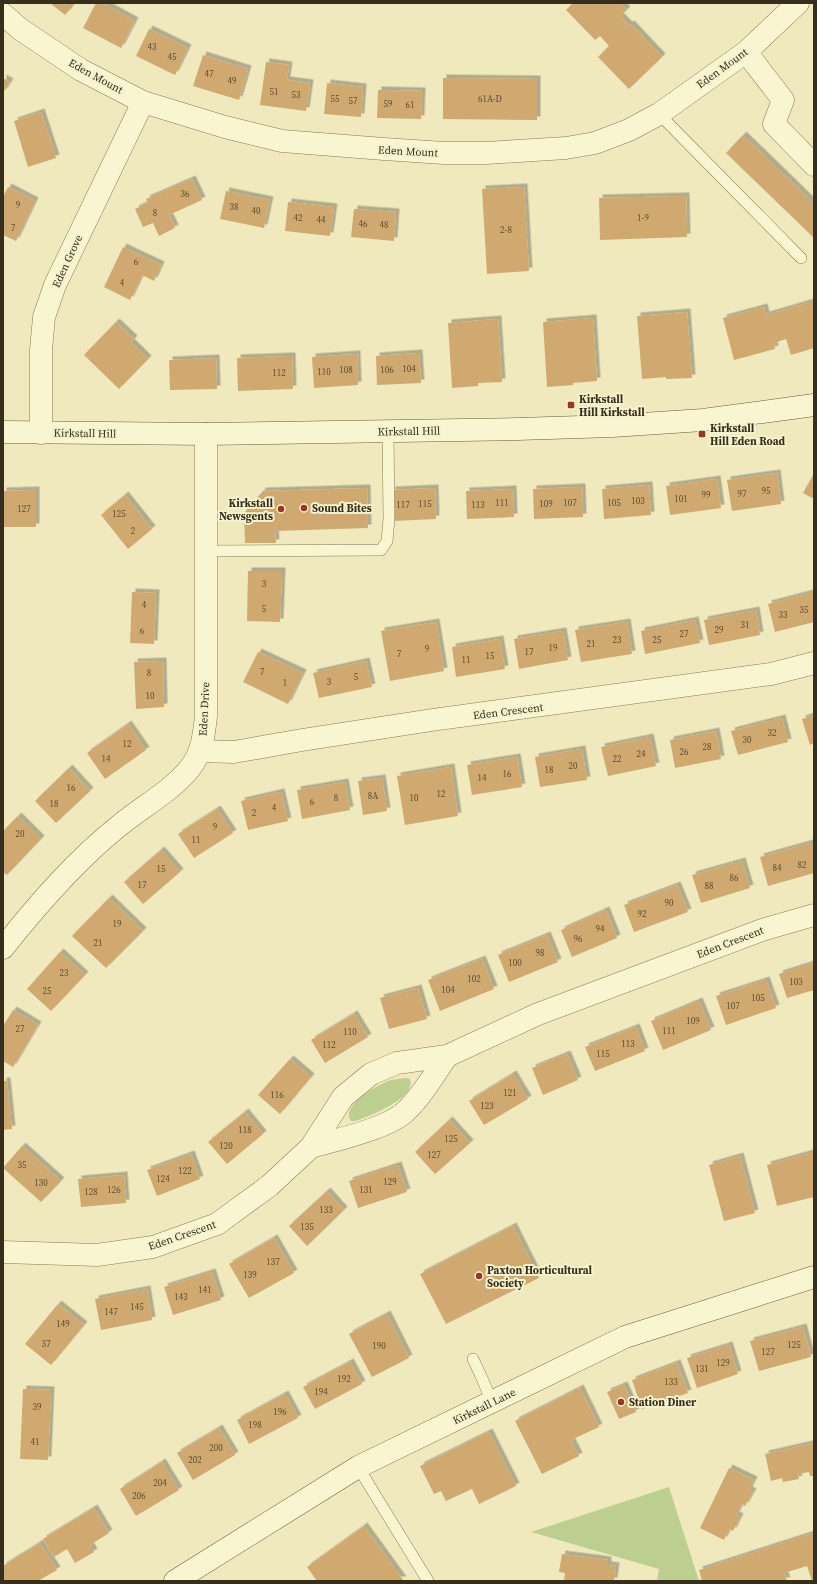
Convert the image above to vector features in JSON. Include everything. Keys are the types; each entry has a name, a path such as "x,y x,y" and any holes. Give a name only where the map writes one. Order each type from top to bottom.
{"street":[{"name":"Eden Mount","path":"3,14 20,29 81,70 143,102 225,127 282,141 332,146 444,153 486,153 566,148 595,142 629,130 660,114 746,52 798,3"},
{"path":"746,52 783,100 774,124 814,165"},
{"name":"Eden Grove","path":"41,433 41,350 44,317 55,285 143,102"},
{"name":"Kirkstall Hill","path":"3,432 206,434 612,426 703,420 814,405"},
{"name":"Eden Drive","path":"3,948 59,882 119,825 176,782 191,767 200,750 204,736 206,716 206,434"},
{"name":"Eden Crescent","path":"200,750 234,752 302,740 424,722 764,676 814,663"},
{"name":"Eden Crescent","path":"3,1252 97,1255 153,1247 217,1224 269,1186 310,1147 343,1097 371,1074 397,1063 447,1056 538,1014 762,930 814,914"},
{"name":"Eden Crescent","path":"310,1147 382,1125 404,1113 422,1093 447,1056"},
{"name":"Kirkstall Lane","path":"175,1581 358,1467 625,1337 814,1277"}],"lane":[{"path":"660,114 801,258"},
{"path":"206,551 381,550 386,540 389,519 388,431"},
{"path":"472,1359 492,1402"},
{"path":"358,1467 428,1581"}],"green space":[{"path":"406,1078 410,1079 410,1086 399,1100 380,1111 355,1121 351,1121 349,1115 350,1109 362,1096 385,1082"},
{"path":"669,1487 699,1581 657,1581 659,1569 531,1532"}],"building":[{"path":"50,3 75,3 65,15"},
{"path":"96,3 102,3 135,21 121,48 83,28"},
{"path":"573,3 620,3 627,10 620,16 629,25 631,24 662,57 629,89 598,57 609,46 600,36 595,40 566,10"},
{"path":"149,29 188,48 175,75 136,56"},
{"path":"203,55 248,69 239,100 193,86"},
{"path":"266,62 289,65 287,80 310,83 306,111 260,105"},
{"path":"3,78 10,82 3,93"},
{"path":"443,78 537,79 537,120 443,119"},
{"path":"327,83 363,87 361,117 324,114"},
{"path":"378,90 422,91 421,119 377,118"},
{"path":"41,112 56,158 28,167 14,121"},
{"path":"743,135 814,204 814,238 726,153"},
{"path":"192,179 202,200 169,215 175,228 159,236 153,223 143,227 135,209 148,203 146,199"},
{"path":"8,187 35,201 16,241 3,235 3,197"},
{"path":"524,187 529,271 487,274 482,189"},
{"path":"226,191 270,200 264,228 220,219"},
{"path":"686,196 687,237 600,240 599,198"},
{"path":"288,202 334,207 330,236 285,231"},
{"path":"354,209 396,212 394,241 351,237"},
{"path":"123,247 161,265 154,281 142,275 130,300 104,287"},
{"path":"814,301 814,348 791,355 786,339 774,343 775,349 734,360 723,318 764,307 766,315"},
{"path":"687,312 692,378 666,379 666,377 642,379 637,316"},
{"path":"593,318 597,381 547,387 543,322"},
{"path":"498,319 502,382 478,383 478,386 452,388 448,323"},
{"path":"116,322 134,339 131,342 148,359 119,389 84,355"},
{"path":"419,353 421,383 377,385 376,356"},
{"path":"357,354 358,385 314,388 312,357"},
{"path":"292,356 293,389 238,391 237,358"},
{"path":"216,358 217,389 170,390 169,360"},
{"path":"777,473 781,504 732,511 727,480"},
{"path":"814,473 814,499 803,493"},
{"path":"717,479 721,508 670,515 666,486"},
{"path":"649,485 651,515 604,519 602,489"},
{"path":"582,487 583,517 534,519 533,489"},
{"path":"367,488 368,528 275,531 276,543 245,543 244,513 263,491"},
{"path":"435,488 436,519 393,521 392,490"},
{"path":"513,489 514,517 467,519 466,491"},
{"path":"36,490 36,527 3,527 3,491"},
{"path":"125,495 152,529 128,549 101,515"},
{"path":"248,571 282,571 280,622 247,621"},
{"path":"132,592 156,593 154,644 130,643"},
{"path":"814,592 814,622 775,632 768,604"},
{"path":"756,610 760,635 709,645 704,620"},
{"path":"695,620 700,643 645,654 641,631"},
{"path":"436,622 444,671 390,681 381,631"},
{"path":"627,622 632,654 581,662 575,630"},
{"path":"563,631 568,660 519,669 514,639"},
{"path":"500,639 505,669 456,677 452,647"},
{"path":"258,652 303,673 288,704 243,682"},
{"path":"163,661 164,707 136,709 134,662"},
{"path":"366,661 372,687 319,698 313,673"},
{"path":"814,715 814,743 810,745 802,719"},
{"path":"782,718 788,742 738,755 731,731"},
{"path":"128,724 146,750 105,779 87,753"},
{"path":"716,731 721,759 675,768 670,740"},
{"path":"650,737 656,766 608,776 601,747"},
{"path":"582,749 587,780 540,787 535,757"},
{"path":"517,757 522,787 472,795 467,765"},
{"path":"451,767 458,816 405,825 397,776"},
{"path":"69,768 90,791 56,823 35,801"},
{"path":"382,778 387,811 363,815 358,781"},
{"path":"345,782 350,810 302,819 297,790"},
{"path":"281,792 288,821 248,830 241,801"},
{"path":"217,809 233,833 194,858 178,834"},
{"path":"18,816 41,839 7,875 3,872 3,831"},
{"path":"810,843 814,857 814,873 768,886 760,857"},
{"path":"161,850 180,872 143,904 124,882"},
{"path":"742,861 750,888 701,903 692,875"},
{"path":"677,885 688,912 634,932 624,905"},
{"path":"109,898 143,931 106,968 72,936"},
{"path":"606,910 617,938 572,957 561,930"},
{"path":"547,935 558,962 509,982 498,955"},
{"path":"60,952 85,975 51,1011 27,989"},
{"path":"482,959 494,989 440,1011 428,980"},
{"path":"814,963 814,990 787,998 779,974"},
{"path":"766,980 776,1008 726,1025 716,996"},
{"path":"418,988 427,1019 389,1029 380,998"},
{"path":"699,1001 711,1030 663,1050 651,1021"},
{"path":"13,1010 38,1025 13,1067 3,1061 3,1026"},
{"path":"354,1014 368,1037 325,1063 311,1040"},
{"path":"636,1027 645,1051 595,1071 585,1047"},
{"path":"567,1054 578,1080 543,1095 532,1068"},
{"path":"290,1059 311,1077 280,1114 258,1095"},
{"path":"513,1074 528,1099 484,1125 469,1101"},
{"path":"3,1081 7,1081 12,1129 3,1130"},
{"path":"245,1112 263,1134 227,1164 208,1142"},
{"path":"449,1120 470,1143 435,1174 415,1152"},
{"path":"22,1146 61,1181 41,1202 3,1168"},
{"path":"814,1152 814,1197 777,1206 767,1165"},
{"path":"191,1154 200,1179 157,1196 147,1170"},
{"path":"740,1156 755,1213 724,1221 709,1165"},
{"path":"398,1165 407,1192 358,1208 349,1181"},
{"path":"124,1175 126,1203 81,1207 78,1179"},
{"path":"327,1191 344,1210 307,1246 289,1226"},
{"name":"Paxton Horticultural Society","path":"513,1226 539,1278 446,1324 420,1274"},
{"path":"274,1238 294,1273 249,1298 229,1264"},
{"path":"212,1272 221,1300 173,1315 164,1287"},
{"path":"147,1289 152,1320 101,1330 95,1299"},
{"path":"58,1304 84,1325 51,1365 25,1344"},
{"path":"387,1314 409,1358 372,1377 349,1334"},
{"path":"803,1327 811,1357 759,1371 750,1341"},
{"path":"729,1345 738,1374 697,1388 687,1358"},
{"path":"350,1362 362,1384 315,1409 303,1387"},
{"path":"677,1363 688,1393 642,1409 632,1380"},
{"name":"Station Diner","path":"624,1385 636,1412 619,1419 607,1392"},
{"path":"580,1388 599,1427 571,1440 579,1456 542,1474 515,1421"},
{"path":"23,1389 51,1390 48,1460 20,1459"},
{"path":"285,1394 298,1418 249,1444 237,1420"},
{"path":"219,1428 235,1455 193,1480 177,1453"},
{"path":"489,1432 516,1486 479,1504 472,1489 446,1501 441,1491 434,1494 420,1466"},
{"path":"814,1443 814,1476 810,1476 809,1472 798,1474 799,1479 783,1482 782,1478 771,1481 765,1454"},
{"path":"162,1462 179,1490 136,1516 120,1489"},
{"path":"729,1468 754,1480 749,1490 753,1492 745,1506 742,1504 736,1515 740,1517 733,1531 729,1529 724,1540 700,1528"},
{"path":"94,1508 109,1533 90,1545 94,1552 75,1563 67,1549 54,1557 43,1539"},
{"path":"364,1526 403,1580 317,1581 307,1567"},
{"path":"814,1533 814,1581 812,1581 807,1566 784,1573 787,1581 702,1581 699,1570"},
{"path":"40,1543 57,1570 38,1581 3,1581 3,1566"},
{"path":"562,1554 608,1560 608,1565 616,1566 614,1581 564,1581 565,1573 559,1572"}],"place":[{"name":"Kirkstall Hill Kirkstall","path":"571,405"},
{"name":"Kirkstall Hill Eden Road","path":"702,434"},
{"name":"Sound Bites","path":"304,508"},
{"name":"Kirkstall Newsgents","path":"281,509"},
{"name":"Paxton Horticultural Society","path":"479,1276"},
{"name":"Station Diner","path":"621,1402"}]}
